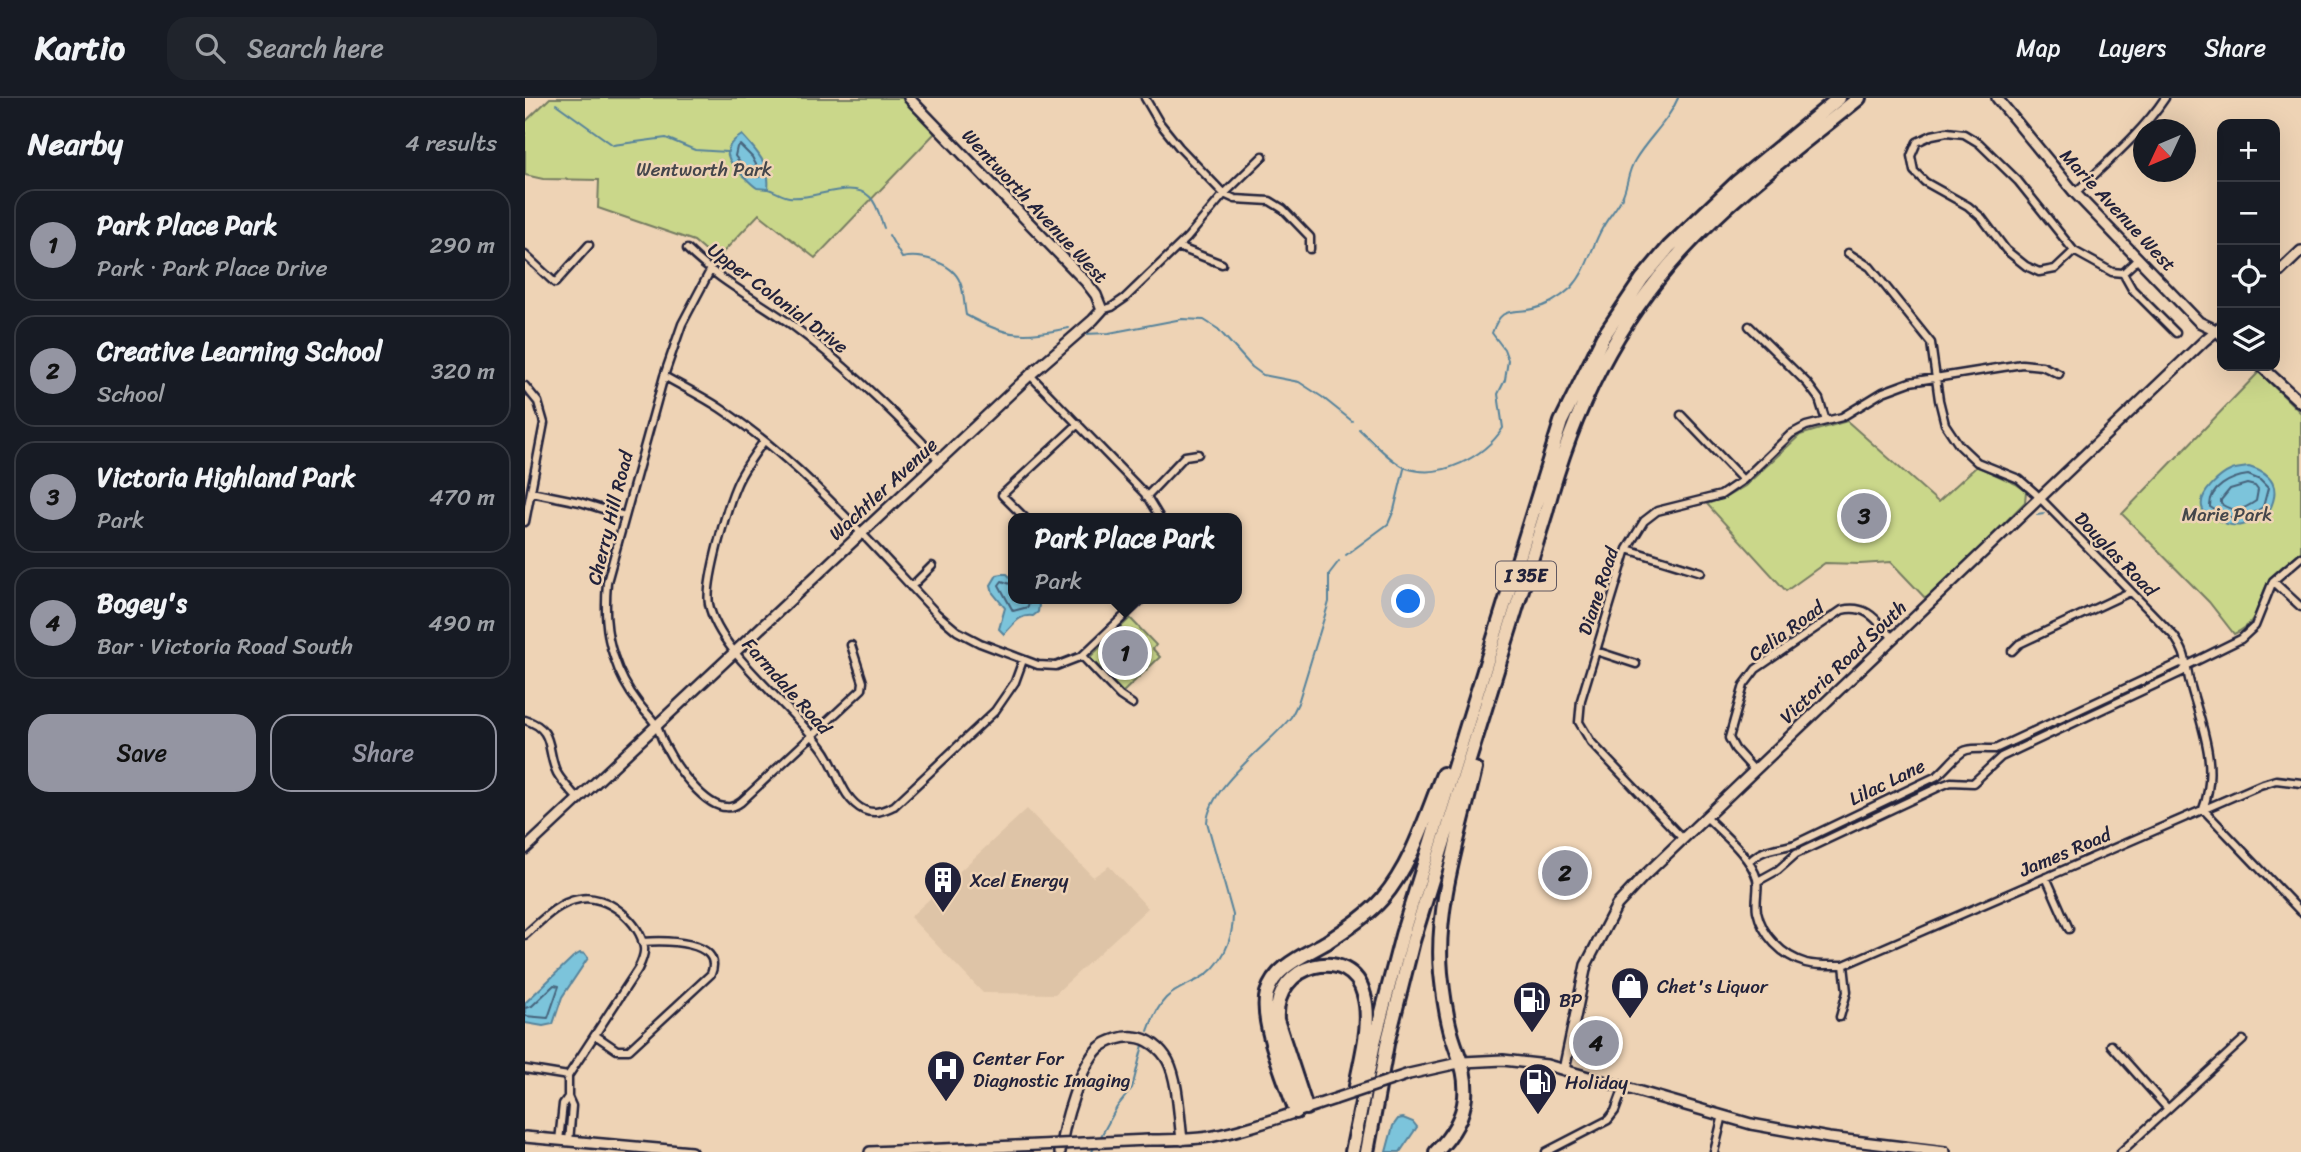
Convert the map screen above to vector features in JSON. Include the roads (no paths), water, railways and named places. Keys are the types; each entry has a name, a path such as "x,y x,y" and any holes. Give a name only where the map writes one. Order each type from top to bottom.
{"highway":[{"name":"I 35E","path":"1352,1152 1371,1054 1402,935 1561,422 1603,337 1642,279 1669,247 1736,183 1839,98"},
{"name":"I 35E","path":"1367,1152 1387,1044 1413,942 1566,443 1591,385 1649,290 1683,250 1729,205 1859,98"},
{"path":"1436,1152 1454,1129 1464,1107 1466,1076 1452,1035 1444,993 1441,927 1444,902 1491,690"},
{"path":"1301,1110 1268,1027 1265,1009 1267,991 1276,975 1291,962 1361,919 1381,900 1398,878 1411,854 1474,699"},
{"path":"1301,1110 1277,1020 1277,1009 1283,988 1299,972 1318,965 1330,965 1347,971 1362,987 1367,1016 1343,1152"}],"street":[{"name":"Wentworth Avenue West","path":"909,98 1086,282 1096,295 1102,310"},
{"path":"1145,98 1159,122 1179,147 1224,194 1235,198 1271,201 1283,209 1310,237 1310,249"},
{"name":"Marie Avenue West","path":"1997,98 2075,192 2138,259 2199,322 2217,329"},
{"path":"2075,192 2130,140 2165,98"},
{"path":"2074,251 2055,269 2039,272 2025,266 2006,250 1982,218 1968,206 1925,182 1913,172 1911,156 1917,142 1947,132 1964,134 1979,143 2018,181 2074,251 2112,272 2123,273 2138,259"},
{"name":"Wachtler Avenue","path":"525,849 1030,375 1102,310 1125,298 1178,247 1224,194 1263,156"},
{"path":"525,255 555,283 589,245"},
{"path":"1178,247 1222,264"},
{"name":"Upper Colonial Drive","path":"687,249 710,271 790,324 838,361 893,411 939,460"},
{"path":"2280,271 2301,250"},
{"name":"Douglas Road","path":"1848,253 1870,267 1931,343 1945,424 1959,445 1977,462 2019,479 2040,498 2174,636 2185,652 2190,684 2206,734 2210,758 2209,783 2203,809"},
{"name":"Cherry Hill Road","path":"710,271 682,324 664,376 607,582 605,608 613,656 623,680 656,725 681,772 709,802 724,808 741,802 862,689 863,682 851,645"},
{"path":"2123,273 2132,289 2176,333"},
{"path":"1749,326 1807,383 1819,399 1826,421"},
{"name":"Victoria Road South","path":"1564,1070 1584,974 1600,935 1617,905 1639,880 2195,349 2217,334"},
{"name":"Diane Road","path":"1682,839 1591,742 1579,722 1581,700 1627,549 1644,521 1657,511 1721,495 1743,480 1791,434 1807,426 1842,417 1883,392 1910,382 2022,365 2042,366 2059,374"},
{"path":"2266,371 2301,403"},
{"path":"1030,375 1146,497 1157,513"},
{"path":"664,376 720,407 764,441 813,484 937,614 957,631 980,643 1038,665 1056,666 1082,656 1137,604"},
{"path":"525,386 538,402 544,423 525,522"},
{"path":"1681,415 1743,480"},
{"path":"1020,513 1002,495 1078,424"},
{"name":"Farmdale Road","path":"764,441 735,488 708,582 708,601 713,620 720,635 813,735 826,752 852,800 863,810 876,813 894,806 995,711 1015,682 1023,660"},
{"path":"1146,497 1185,456 1198,454"},
{"path":"531,492 580,502 625,516"},
{"path":"1627,549 1701,572"},
{"name":"Lilac Lane","path":"1758,881 1778,870 1796,853 1941,786 1951,782 1973,783 2001,757 2182,672 2188,665 2242,639 2255,626 2273,581 2301,557"},
{"path":"911,587 932,566"},
{"path":"2273,581 2301,607"},
{"path":"2012,651 2019,644 2130,592"},
{"name":"Celia Road","path":"1754,770 1729,738 1744,685 1756,668 1842,610 1853,607 1869,613 1893,638"},
{"path":"1596,651 1636,664"},
{"path":"1082,656 1120,696 1132,704"},
{"name":"Lilac Lane","path":"1749,862 1758,853 1795,844 1937,776 1966,750 1995,749 2180,663 2188,665"},
{"path":"525,720 539,726 549,740 558,775 578,799"},
{"name":"James Road","path":"1844,965 2260,785 2276,780 2301,783"},
{"path":"2203,809 2301,912"},
{"path":"1706,817 1749,862 1758,881 1755,891 1757,911 1764,929 1775,944 1790,956 1807,964 1844,965 1847,992 1840,1017"},
{"path":"2046,877 2069,929"},
{"path":"525,935 562,904 591,898 617,909 637,928 644,946 638,969 568,1076 568,1097 572,1106 564,1141"},
{"path":"595,1035 617,1050 629,1050 711,974 714,967 712,957 702,947 655,941 642,943"},
{"path":"1060,1152 1073,1098 1090,1058 1101,1046 1128,1036 1142,1037 1154,1044 1169,1063 1182,1140"},
{"path":"2121,1152 2243,1040"},
{"path":"2111,1045 2168,1109"},
{"path":"870,1152 1209,1137 1239,1130 1409,1074 1463,1062 1503,1060 1547,1065 1751,1124 1805,1134 1945,1152"},
{"path":"525,1069 568,1076"},
{"path":"1546,1152 1608,1120 1615,1111 1624,1087"},
{"path":"1714,1152 1723,1115"},
{"path":"525,1137 691,1152"}],"water":[{"path":"742,135 758,153 765,166 768,189 755,187 730,160 730,145"},
{"path":"2249,467 2264,474 2273,483 2273,503 2269,511 2249,523 2236,526 2208,515 2202,502 2211,485 2232,470"},
{"path":"997,575 1008,575 1008,604 1039,605 1038,612 1033,616 1020,618 1004,634 999,629 1005,608 993,593 991,585"},
{"path":"580,953 588,958 562,997 553,1024 543,1026 525,1023 525,1003"},
{"path":"1403,1118 1417,1127 1400,1152 1386,1152 1393,1126 1398,1119"}],"waterway":[{"path":"1359,429 1394,461 1419,471 1433,471 1461,463 1495,439 1503,428 1498,394 1505,380 1508,360 1504,349 1492,333 1499,318 1508,312 1543,306 1567,292 1577,281 1603,227 1621,200 1633,164 1669,115 1678,98"},
{"path":"556,104 613,145 666,138 695,150 727,152"},
{"path":"768,189 786,196 799,197 842,190 862,192 875,204 884,228"},
{"path":"889,235 902,258 918,257 935,261 950,269 960,282 966,315 981,323 1016,334 1069,328"},
{"path":"1084,334 1109,333 1182,319 1204,320 1218,329 1252,367 1263,375 1299,382 1352,421"},
{"path":"1346,555 1388,524 1404,469"},
{"path":"2037,515 2044,514"},
{"path":"1148,1031 1157,1009 1166,998 1207,974 1225,952 1233,915 1207,822 1211,808 1229,780 1291,717 1298,703 1329,602 1329,574 1339,561"},
{"path":"1100,1138 1117,1107 1132,1088 1143,1045"},
{"path":"1092,1152 1095,1145"}],"place":[{"name":"Victoria Highland Park","path":"1864,516"},
{"name":"Park Place Park","path":"1125,653"},
{"name":"Creative Learning School","path":"1565,873"},
{"name":"Xcel Energy","path":"943,914"},
{"name":"Chet's Liquor","path":"1630,1020"},
{"name":"BP","path":"1532,1034"},
{"name":"Bogey's","path":"1596,1043"},
{"name":"Center For Diagnostic Imaging","path":"946,1103"},
{"name":"Holiday","path":"1538,1116"}],"park label":[{"name":"Wentworth Park","path":"704,169"},
{"name":"Marie Park","path":"2227,514"}]}
